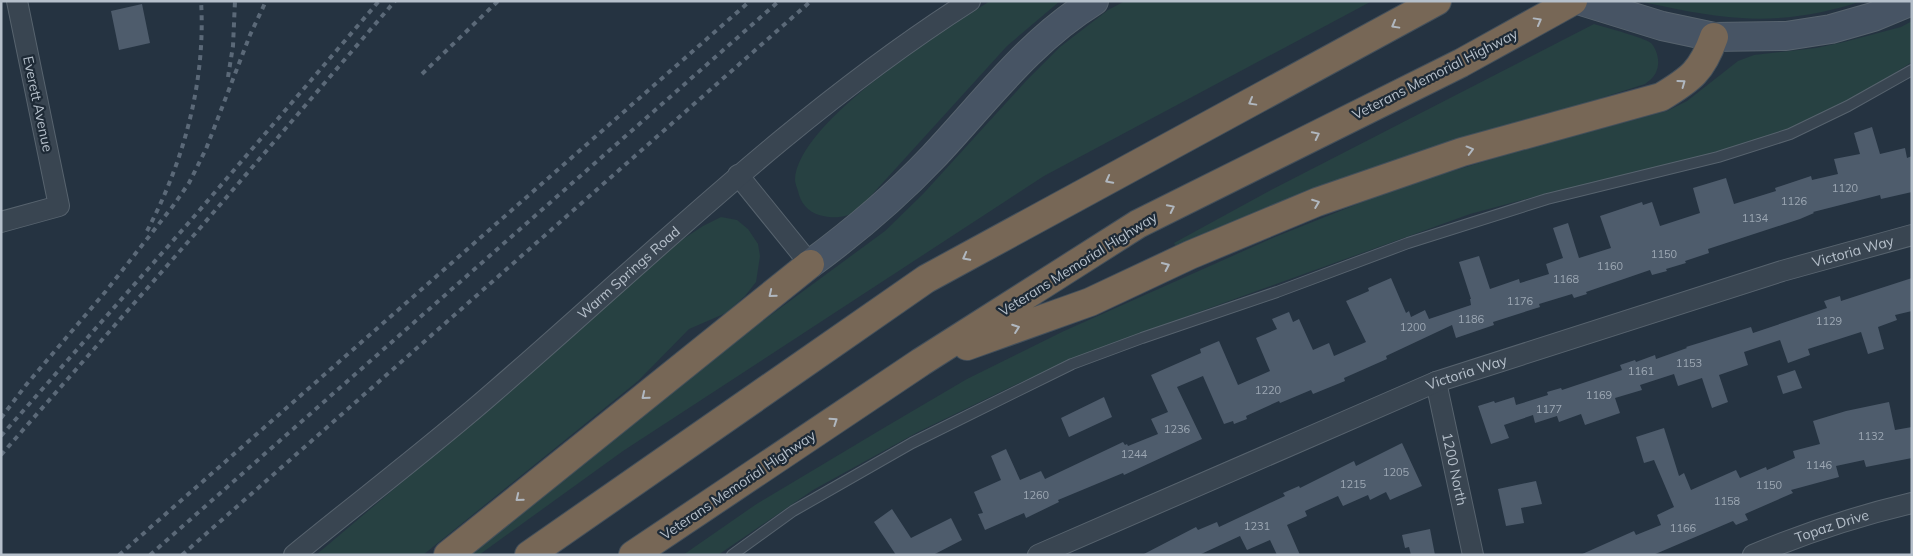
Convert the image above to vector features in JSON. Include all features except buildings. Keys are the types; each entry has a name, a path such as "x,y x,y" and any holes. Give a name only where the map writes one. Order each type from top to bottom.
{"highway":[{"path":"529,555 926,279 1437,1"},
{"name":"Veterans Memorial Highway","path":"633,555 921,362 1138,224 1461,63 1574,1"},
{"path":"921,362 1090,302 1190,254 1317,202 1462,152 1661,97 1683,84 1698,71 1707,57 1714,37"},
{"path":"448,555 810,264"}],"main road":[{"path":"810,264 854,232 889,202 934,156 1014,67 1076,12 1094,1"},
{"path":"1581,1 1662,26 1714,37 1786,36 1831,29 1873,17 1912,1"}],"street":[{"name":"Everett Avenue","path":"1,222 59,206 16,1"},
{"name":"Warm Springs Road","path":"294,555 494,392 738,175 837,95 970,1"},
{"path":"738,175 810,264"},
{"name":"Victoria Way","path":"1038,555 1436,382 1800,266 1912,235"},
{"name":"1200 North","path":"1436,382 1473,555"},
{"name":"Topaz Drive","path":"1753,555 1827,526 1912,503"}],"lane":[{"path":"732,555 793,511 903,448 1072,364 1417,240 1547,199 1718,157 1790,134 1848,106 1912,70"}],"green space":[{"path":"990,1 1060,1 1007,46 858,210 849,215 830,217 815,214 808,209 801,199 795,180 802,157 820,132 845,106 876,80 940,33"},
{"path":"1125,1 1372,1 1044,176 623,451 479,555 459,555 670,389 885,231 923,194 1026,81 1060,47 1108,10"},
{"path":"1638,1 1862,1 1833,10 1802,16 1756,19 1702,14"},
{"path":"1912,21 1912,62 1857,97 1792,130 1732,150 1657,170 1548,193 1470,214 1113,343 1017,384 918,432 813,490 718,555 683,555 755,505 967,379 1064,331 1275,237 1400,187 1522,150 1667,111 1687,101 1738,61 1754,55 1816,48 1844,42 1901,27"},
{"path":"1594,24 1651,43 1658,56 1657,71 1652,78 1645,84 1467,141 1179,252 1174,243 1271,190"},
{"path":"721,217 737,220 748,229 758,244 760,256 756,282 745,296 726,313 689,329 638,381 423,555 316,555 512,389 677,243"}],"railway":[{"path":"147,231 172,177 190,120 200,61 201,1"},
{"path":"228,77 233,46 235,1"},
{"path":"1,418 26,385 106,291 189,183 206,149 250,35 266,1"},
{"path":"1,436 192,219 379,1"},
{"path":"1,455 201,227 395,1"},
{"path":"422,74 498,1"},
{"path":"119,555 750,1"},
{"path":"150,555 779,1"},
{"path":"182,555 811,1"}]}
